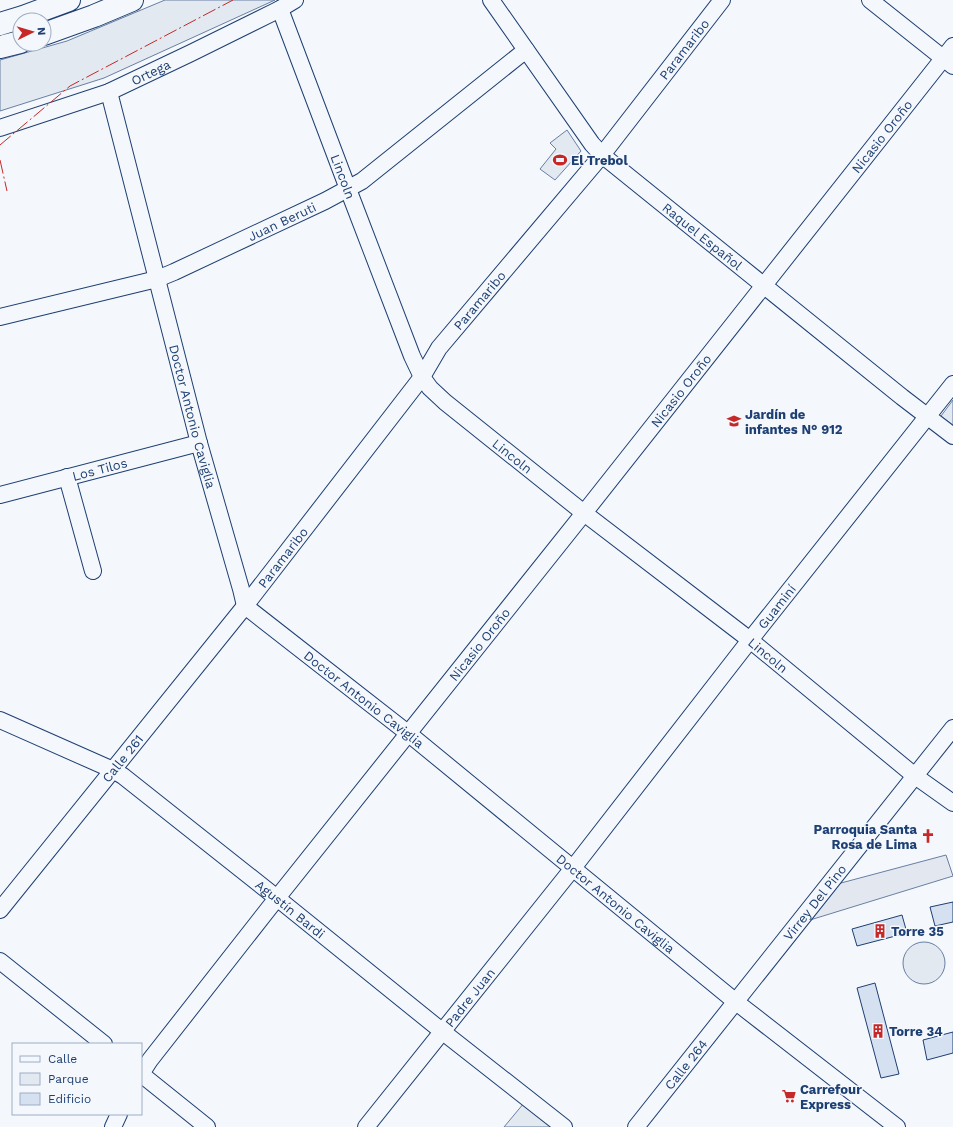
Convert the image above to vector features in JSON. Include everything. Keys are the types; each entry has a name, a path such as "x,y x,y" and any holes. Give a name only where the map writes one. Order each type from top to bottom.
{"highway":[{"path":"0,24 69,0"},
{"path":"52,31 132,0"},
{"path":"0,47 12,44"}],"street":[{"name":"Ortega","path":"0,128 109,92 280,9 295,0"},
{"name":"Raquel Español","path":"491,0 592,144 602,155 902,397 953,436"},
{"name":"Paramaribo","path":"245,606 422,377 439,348 602,155 722,0"},
{"path":"870,0 950,57"},
{"name":"Lincoln","path":"280,9 412,356 422,377 430,388 445,402 584,513 750,640 915,776 953,804"},
{"name":"Juan Beruti","path":"0,317 157,279 325,201 362,181 526,50"},
{"name":"Nicasio Oroño","path":"142,1073 277,898 764,286 950,57"},
{"name":"Doctor Antonio Caviglia","path":"109,92 199,443 245,606 408,734 736,1002 890,1125"},
{"name":"Guaminí","path":"573,868 750,640 953,384"},
{"name":"Los Tilos","path":"0,495 199,443"},
{"path":"67,477 93,571"},
{"name":"Calle 261","path":"0,910 245,606"},
{"name":"Agustín Bardi","path":"0,720 113,770 130,781 564,1127"},
{"name":"Virrey Del Pino","path":"736,1002 953,728"},
{"name":"Padre Juan","path":"366,1127 573,868"},
{"path":"0,961 103,1043"},
{"name":"Calle 264","path":"636,1127 736,1002"},
{"path":"142,1075 207,1127"},
{"path":"113,1127 119,1115"}],"green space":[{"path":"165,0 275,0 104,78 0,111 0,60 28,52 52,52 52,45 67,41"},
{"name":"El Trebol","path":"567,130 581,151 555,180 540,169 556,149 550,143"},
{"path":"953,400 953,425 941,416"},
{"path":"920,942 928,942 936,945 942,951 945,963 942,975 936,981 928,984 920,984 912,981 906,975 903,967 903,959 906,951 912,945"},
{"path":"524,1103 554,1127 504,1127"}],"shaded area":[{"path":"946,855 953,876 797,924 826,887"}],"building":[{"path":"953,902 953,922 935,926 930,907"},
{"name":"Torre 35","path":"902,915 907,933 857,946 852,929"},
{"name":"Torre 34","path":"875,983 899,1074 881,1078 857,988"},
{"path":"953,1032 953,1053 927,1060 923,1040"}],"power":[{"path":"0,145 70,86 233,0"},
{"path":"0,160 7,191"}],"place":[{"name":"El Trebol","path":"560,160"},
{"name":"Jardín de infantes N° 912","path":"734,421"},
{"name":"Parroquia Santa Rosa de Lima","path":"928,836"},
{"name":"Torre 35","path":"880,931"},
{"name":"Torre 34","path":"878,1031"},
{"name":"Carrefour Express","path":"789,1096"}]}
